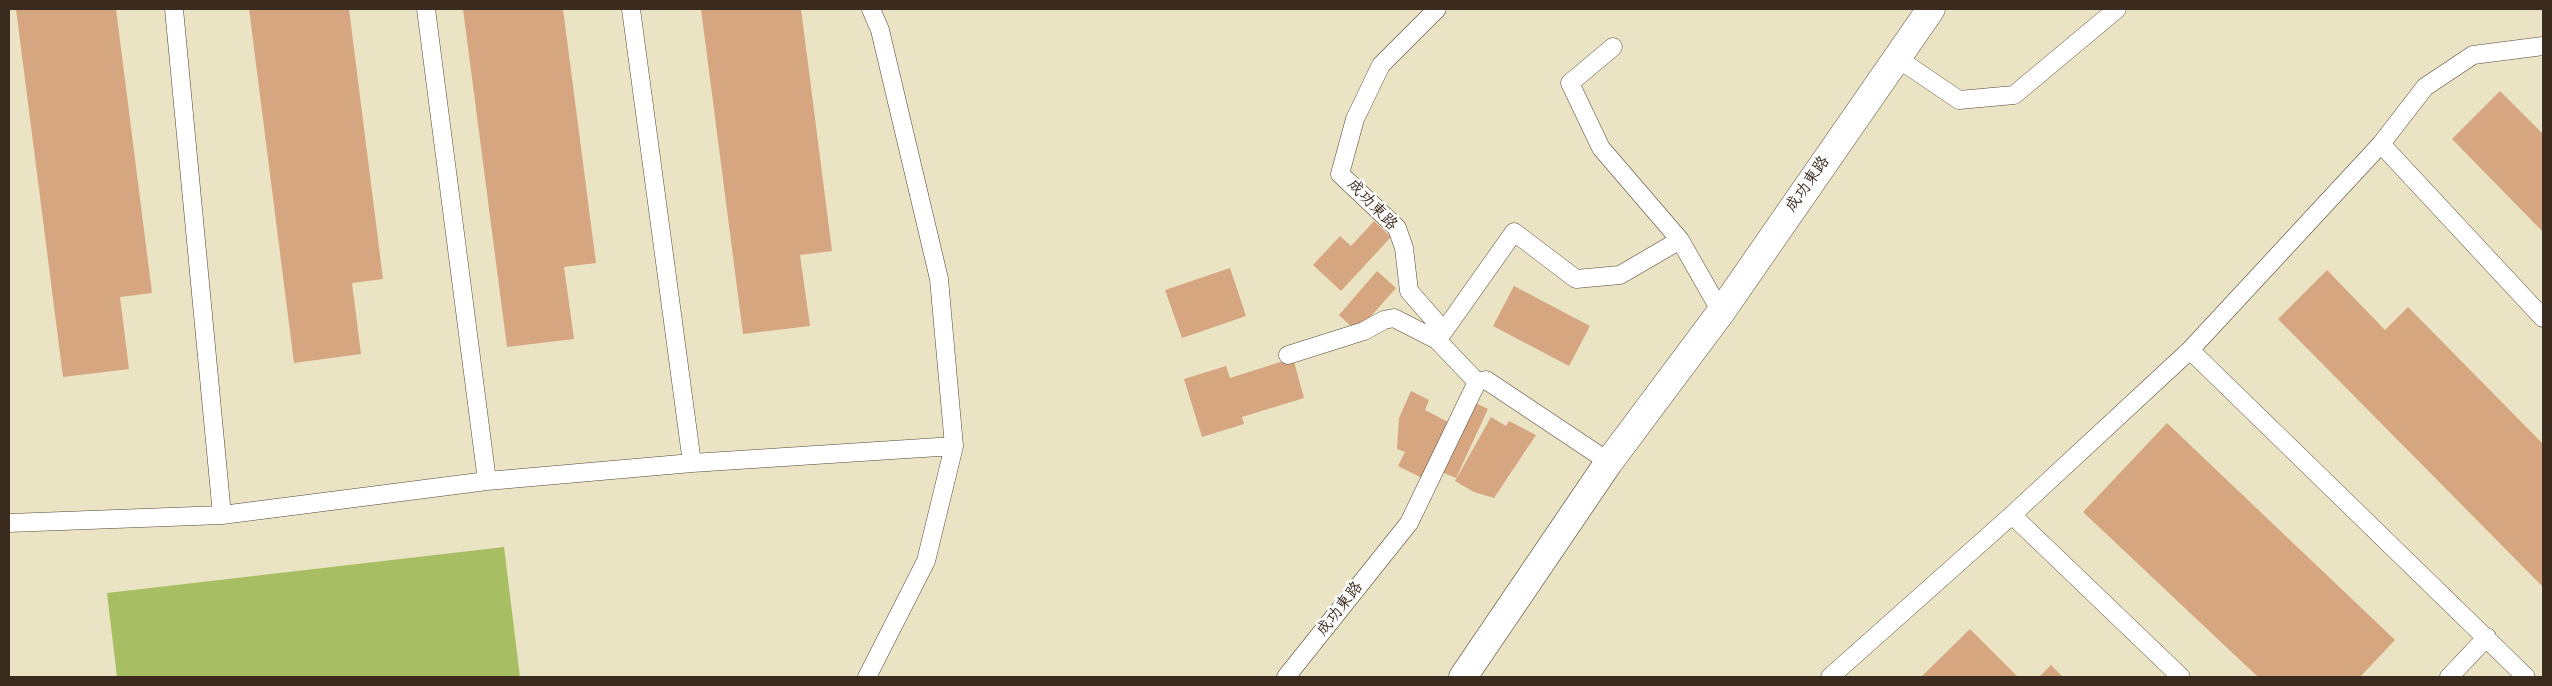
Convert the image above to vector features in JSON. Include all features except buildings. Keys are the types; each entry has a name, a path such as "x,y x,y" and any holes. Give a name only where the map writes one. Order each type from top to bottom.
{"street":[{"name":"成功東路","path":"1462,677 1609,462 1721,312 1931,9"}],"lane":[{"path":"174,9 222,515"},
{"path":"426,9 487,481"},
{"path":"631,9 692,463"},
{"path":"867,677 926,561 954,446 939,279 880,30 871,9"},
{"name":"成功東路","path":"1437,9 1382,65 1355,119 1340,174 1396,228 1404,248 1409,291 1440,336 1477,382"},
{"path":"1896,58 1959,100 2014,95 2117,9"},
{"path":"1613,46 1570,82 1601,148 1680,240 1721,312"},
{"path":"1839,674 2190,350 2380,144 2425,87 2472,55 2543,46"},
{"path":"2380,144 2543,318"},
{"path":"1440,336 1514,232 1576,278 1620,275 1680,240"},
{"name":"成功東路","path":"1288,355 1364,331 1384,320 1394,318 1440,336"},
{"path":"2190,350 2526,677"},
{"name":"成功東路","path":"1477,382 1486,380 1609,462"},
{"name":"成功東路","path":"1286,677 1408,523 1477,382"},
{"path":"9,523 222,515 487,481 692,463 954,446"},
{"path":"2012,516 2181,677"},
{"path":"2449,677 2487,637"}],"green space":[{"path":"504,547 520,677 117,677 107,593"}]}
